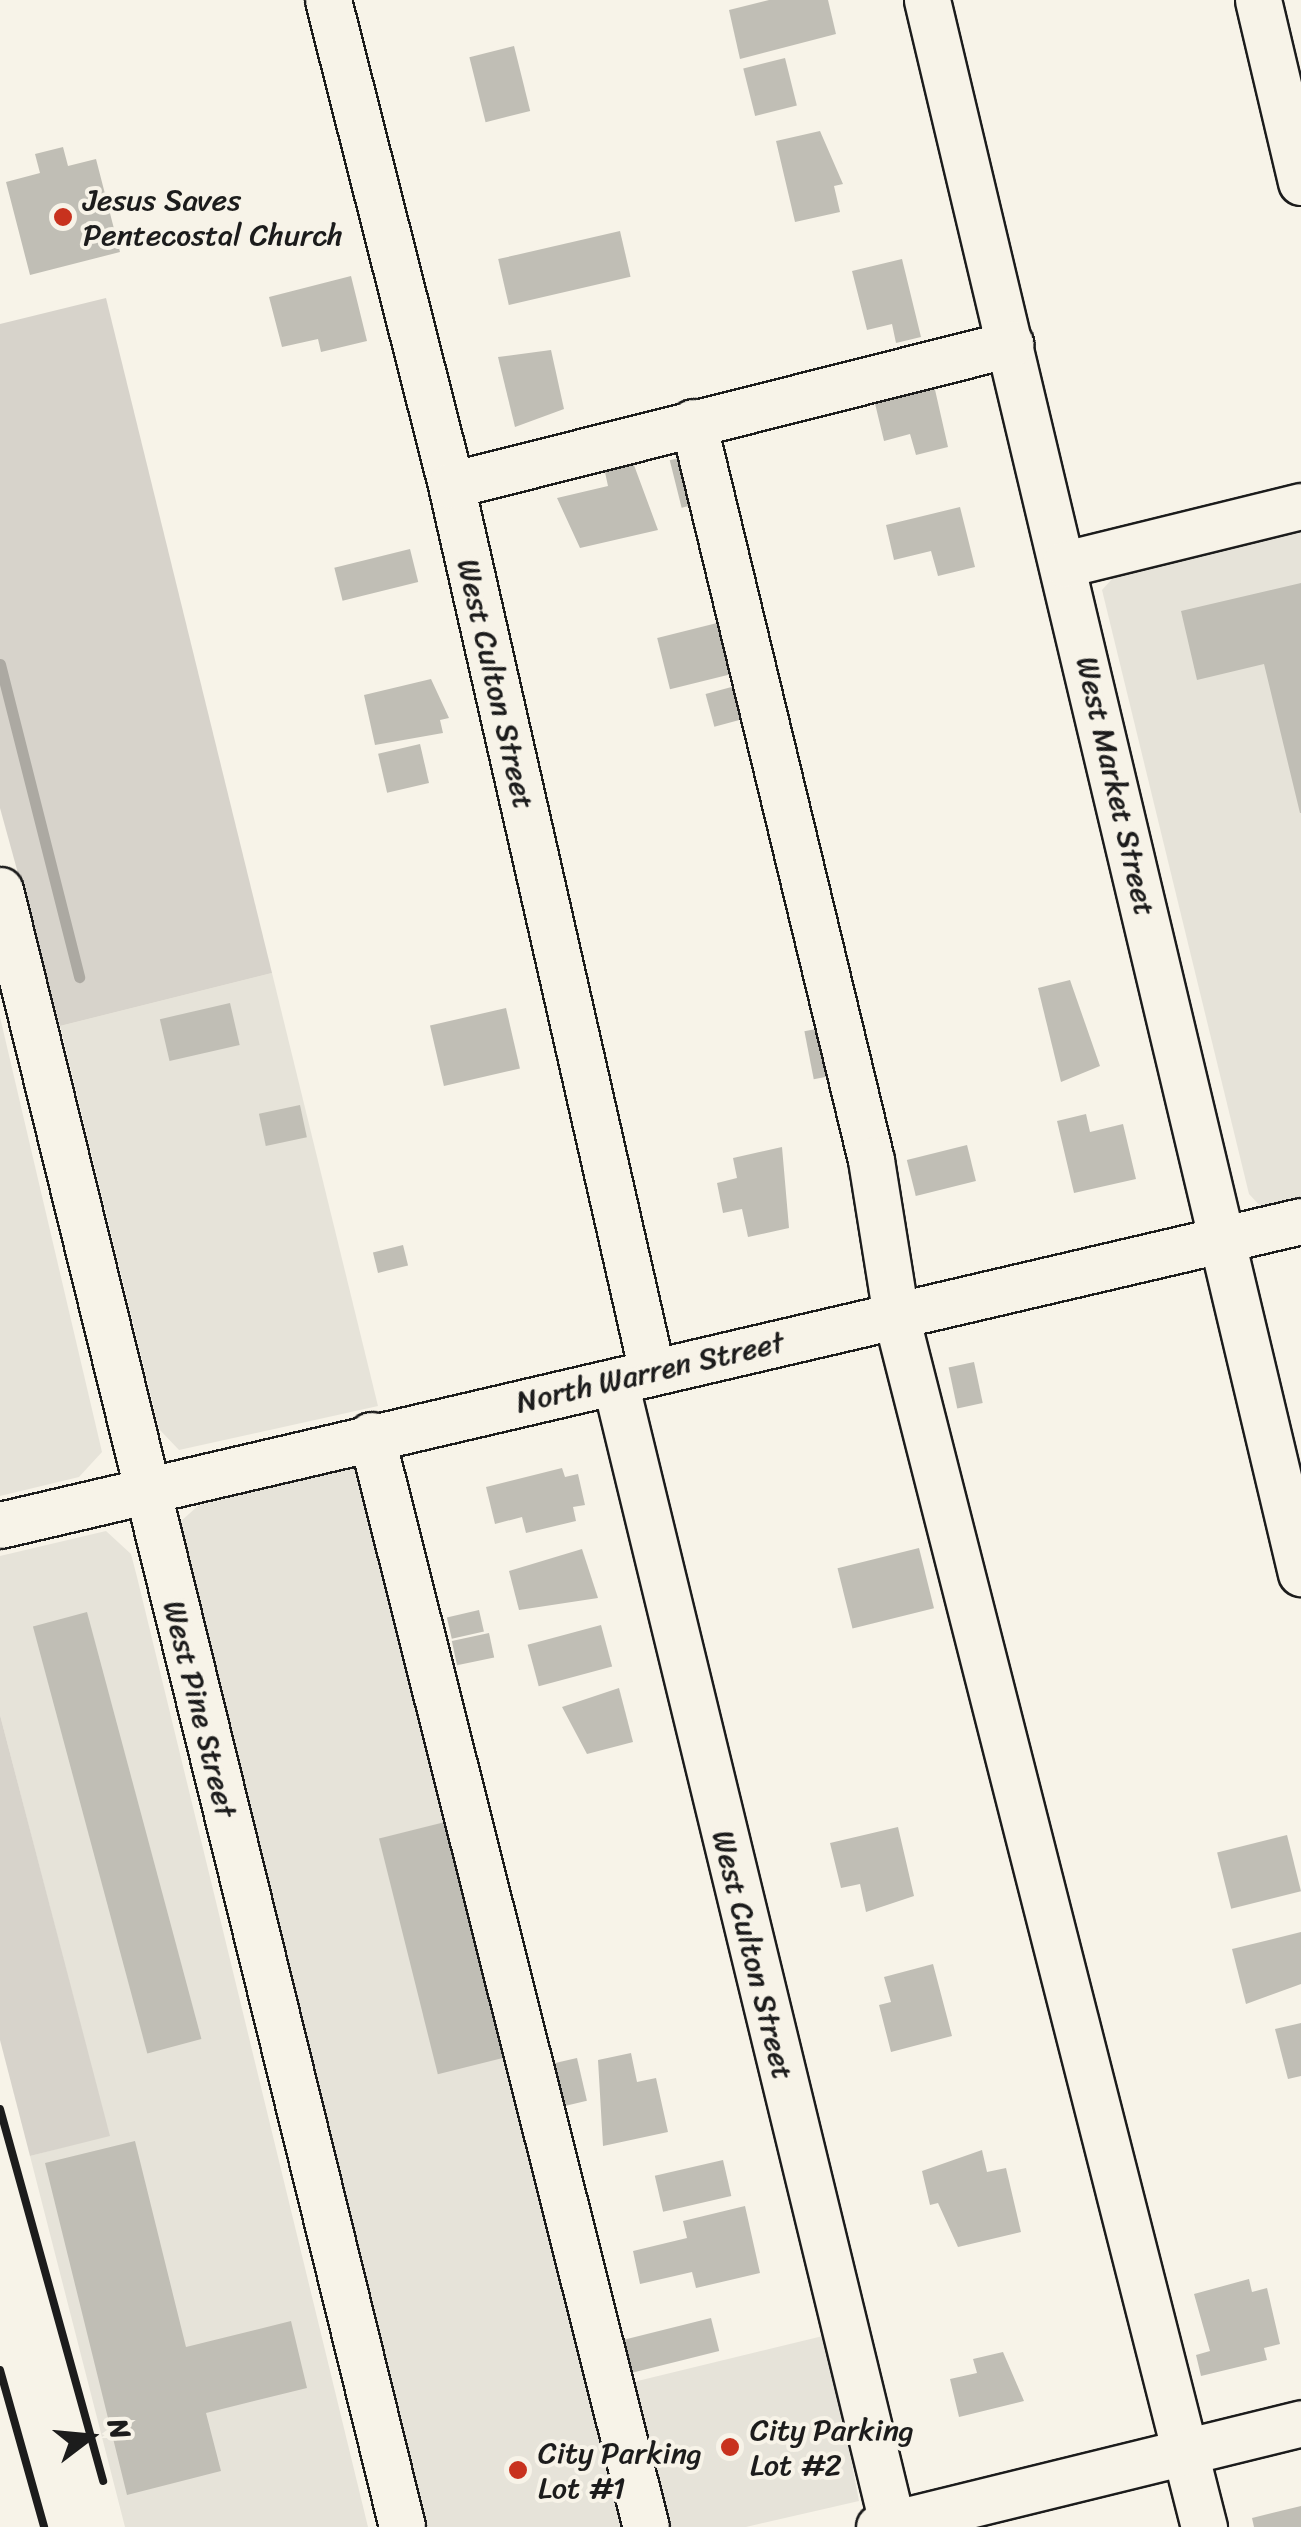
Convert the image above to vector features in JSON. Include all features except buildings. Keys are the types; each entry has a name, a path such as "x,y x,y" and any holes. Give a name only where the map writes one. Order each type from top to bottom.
{"street":[{"name":"West Culton Street","path":"328,0 452,485 633,1377 888,2526"},
{"name":"West Market Street","path":"927,0 1065,564 1220,1240 1301,1573"},
{"path":"1258,0 1301,182"},
{"path":"452,485 1010,344"},
{"path":"694,422 871,1160 896,1316 1204,2527"},
{"path":"1065,564 1301,506"},
{"name":"West Pine Street","path":"0,890 402,2527"},
{"name":"North Warren Street","path":"0,1525 371,1435 1301,1221"},
{"path":"371,1435 646,2527"},
{"path":"888,2526 1301,2424"}],"shaded area":[{"path":"106,298 272,973 60,1026 0,808 0,324"},
{"path":"1301,527 1301,1201 1263,1209 1249,1194 1102,590 1121,569"},
{"path":"272,973 378,1406 179,1450 159,1429 60,1026"},
{"path":"0,1017 102,1452 79,1477 0,1496"},
{"path":"387,1459 621,2385 827,2335 859,2501 746,2527 424,2527 178,1541 180,1522 199,1505"},
{"path":"106,1531 131,1554 368,2527 125,2527 30,2156 109,2135 0,1715 0,1556"},
{"path":"0,1715 110,2136 30,2156 0,2040"}],"waterway":[{"path":"0,664 79,977"}],"railway":[{"path":"0,2109 103,2481"},
{"path":"0,2370 44,2527"}],"place":[{"name":"Jesus Saves Pentecostal Church","path":"63,217"},
{"name":"City Parking Lot #2","path":"730,2447"},
{"name":"City Parking Lot #1","path":"518,2470"}]}
